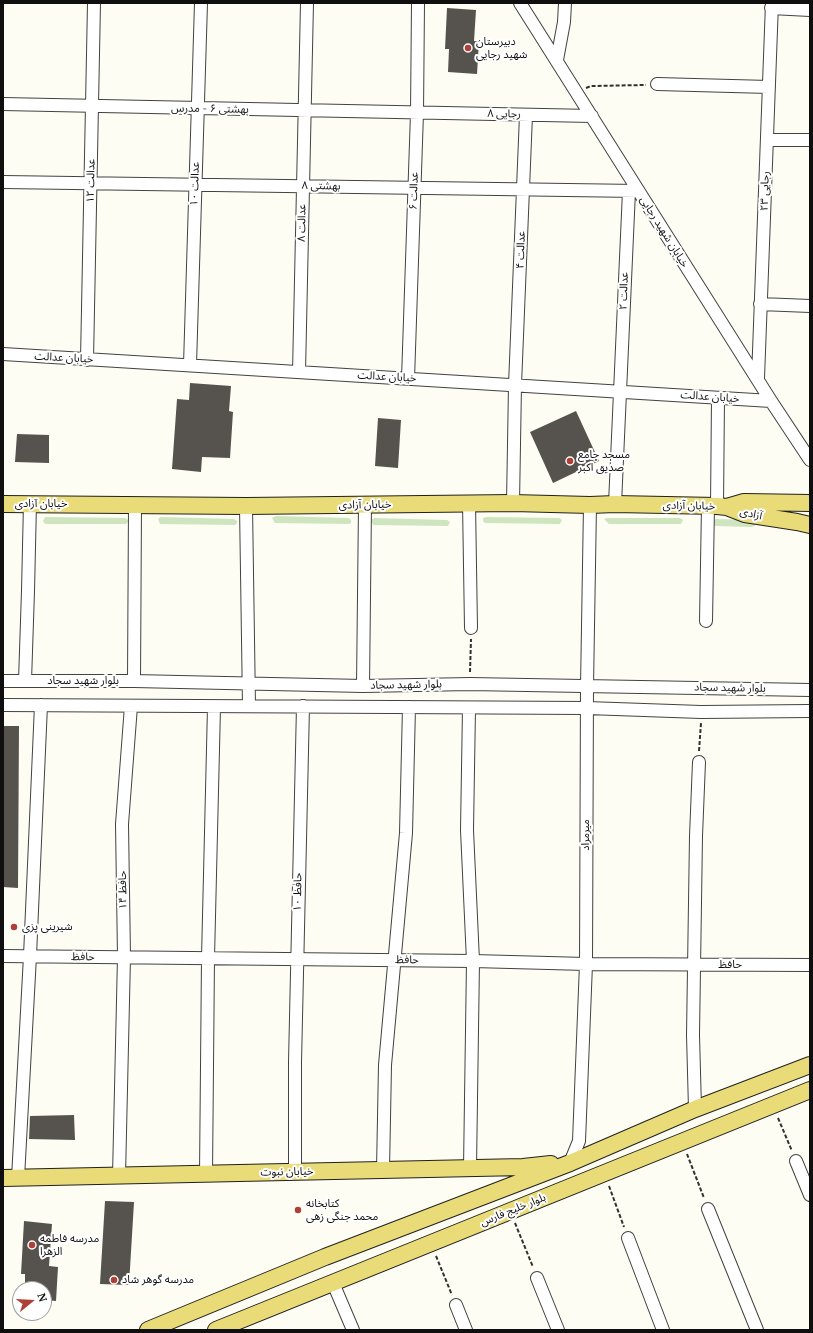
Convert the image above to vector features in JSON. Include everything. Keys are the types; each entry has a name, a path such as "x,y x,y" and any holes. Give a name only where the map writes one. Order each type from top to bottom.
{"main road":[{"name":"آزادی","path":"717,506 744,502 810,502"},
{"name":"خیابان آزادی","path":"3,504 246,506 512,503 717,506"},
{"name":"آزادی","path":"717,506 745,514 810,525"},
{"path":"148,1330 325,1257 570,1163 695,1109 810,1065"},
{"name":"بلوار خلیج فارس","path":"216,1330 810,1090"},
{"path":"570,1163 579,1183"},
{"name":"خیابان نبوت","path":"11,1178 523,1167 570,1163"}],"street":[{"name":"عدالت ۱۲","path":"87,360 94,3"},
{"name":"عدالت ۱۰","path":"190,365 201,3"},
{"name":"عدالت ۸","path":"299,372 307,3"},
{"name":"عدالت ۶","path":"408,378 417,113 418,3"},
{"name":"خیابان شهید رجایی","path":"520,3 592,116 633,191 758,378 771,401 810,460"},
{"path":"557,60 564,22 565,3"},
{"path":"772,6 810,10"},
{"name":"رجایی ۲۳","path":"758,378 772,6"},
{"path":"657,84 769,87"},
{"name":"بهشتی ۶ - مدرس","path":"3,104 417,113"},
{"name":"رجایی ۸","path":"417,113 592,116"},
{"name":"عدالت ۴","path":"512,503 515,385 526,115"},
{"path":"767,140 810,140"},
{"name":"بهشتی ۸","path":"3,182 633,191"},
{"name":"عدالت ۲","path":"615,504 620,391 633,191"},
{"path":"760,304 810,306"},
{"name":"خیابان عدالت","path":"3,354 771,401"},
{"path":"706,621 717,506 718,398"},
{"path":"469,503 471,628"},
{"path":"25,681 30,504"},
{"path":"134,681 135,505"},
{"path":"363,686 365,505"},
{"name":"میرمراد","path":"570,1163 579,1141 586,964 587,687 590,505"},
{"path":"246,506 249,706"},
{"name":"بلوار شهید سجاد","path":"3,680 363,686 470,684 810,690"},
{"name":"بلوار شهید سجاد","path":"3,705 587,708 701,712 810,711"},
{"path":"11,1178 24,1069 41,705"},
{"name":"حافظ ۱۴","path":"119,1176 124,957 122,824 131,706"},
{"name":"حافظ ۱۰","path":"295,1172 295,1062 303,706"},
{"path":"206,1174 210,831 214,707"},
{"path":"383,1170 385,1065 406,833 409,707"},
{"path":"469,708 468,830 473,961 470,1168"},
{"path":"695,1109 693,1035 696,836 699,762"},
{"name":"حافظ","path":"3,956 473,961 586,964 810,965"},
{"path":"796,1161 810,1195"},
{"path":"708,1209 757,1330"},
{"path":"628,1238 662,1330"},
{"path":"537,1278 558,1330"},
{"path":"333,1283 353,1330"},
{"path":"456,1305 466,1330"}],"path":[{"path":"576,91 591,86 657,84"},
{"path":"470,684 471,628"},
{"path":"699,762 701,712"},
{"path":"773,1105 796,1161"},
{"path":"683,1142 708,1209"},
{"path":"605,1173 628,1238"},
{"path":"510,1211 537,1278"},
{"path":"431,1243 456,1305"}],"green space":[{"path":"276,516 349,518 351,523 275,523 272,518"},
{"path":"45,517 125,518 128,522 126,524 45,524 43,521"},
{"path":"161,517 234,519 237,523 235,525 160,524 158,519"},
{"path":"374,518 447,520 450,522 448,526 373,525 371,520"},
{"path":"483,518 559,518 562,520 560,524 485,523"},
{"path":"680,518 683,520 681,524 609,524 604,519"},
{"path":"713,520 752,520 755,522 755,526 715,526"}],"building":[{"path":"447,8 476,10 474,41 479,41 477,74 448,72 449,49 445,49"},
{"path":"190,383 231,386 229,411 233,412 230,458 202,457 201,472 172,469 177,399 189,400"},
{"path":"576,411 599,461 553,483 530,432"},
{"path":"378,418 401,420 398,468 375,466"},
{"path":"17,434 49,435 49,463 15,462"},
{"path":"4,726 19,726 18,888 3,887"},
{"path":"74,1115 75,1140 29,1139 30,1116"},
{"path":"105,1201 134,1202 129,1285 100,1284"},
{"path":"24,1221 52,1224 49,1266 58,1267 56,1301 52,1301 52,1281 25,1281 25,1274 21,1274"}],"place":[{"name":"دبیرستان شهید رجایی","path":"468,48"},
{"name":"مسجد جامع صدیق اکبر","path":"570,461"},
{"name":"شیرینی پزی","path":"14,927"},
{"name":"کتابخانه محمد جنگی زهی","path":"298,1210"},
{"name":"مدرسه فاطمه الزهرا","path":"32,1245"},
{"name":"مدرسه گوهر شاد","path":"114,1280"}]}
